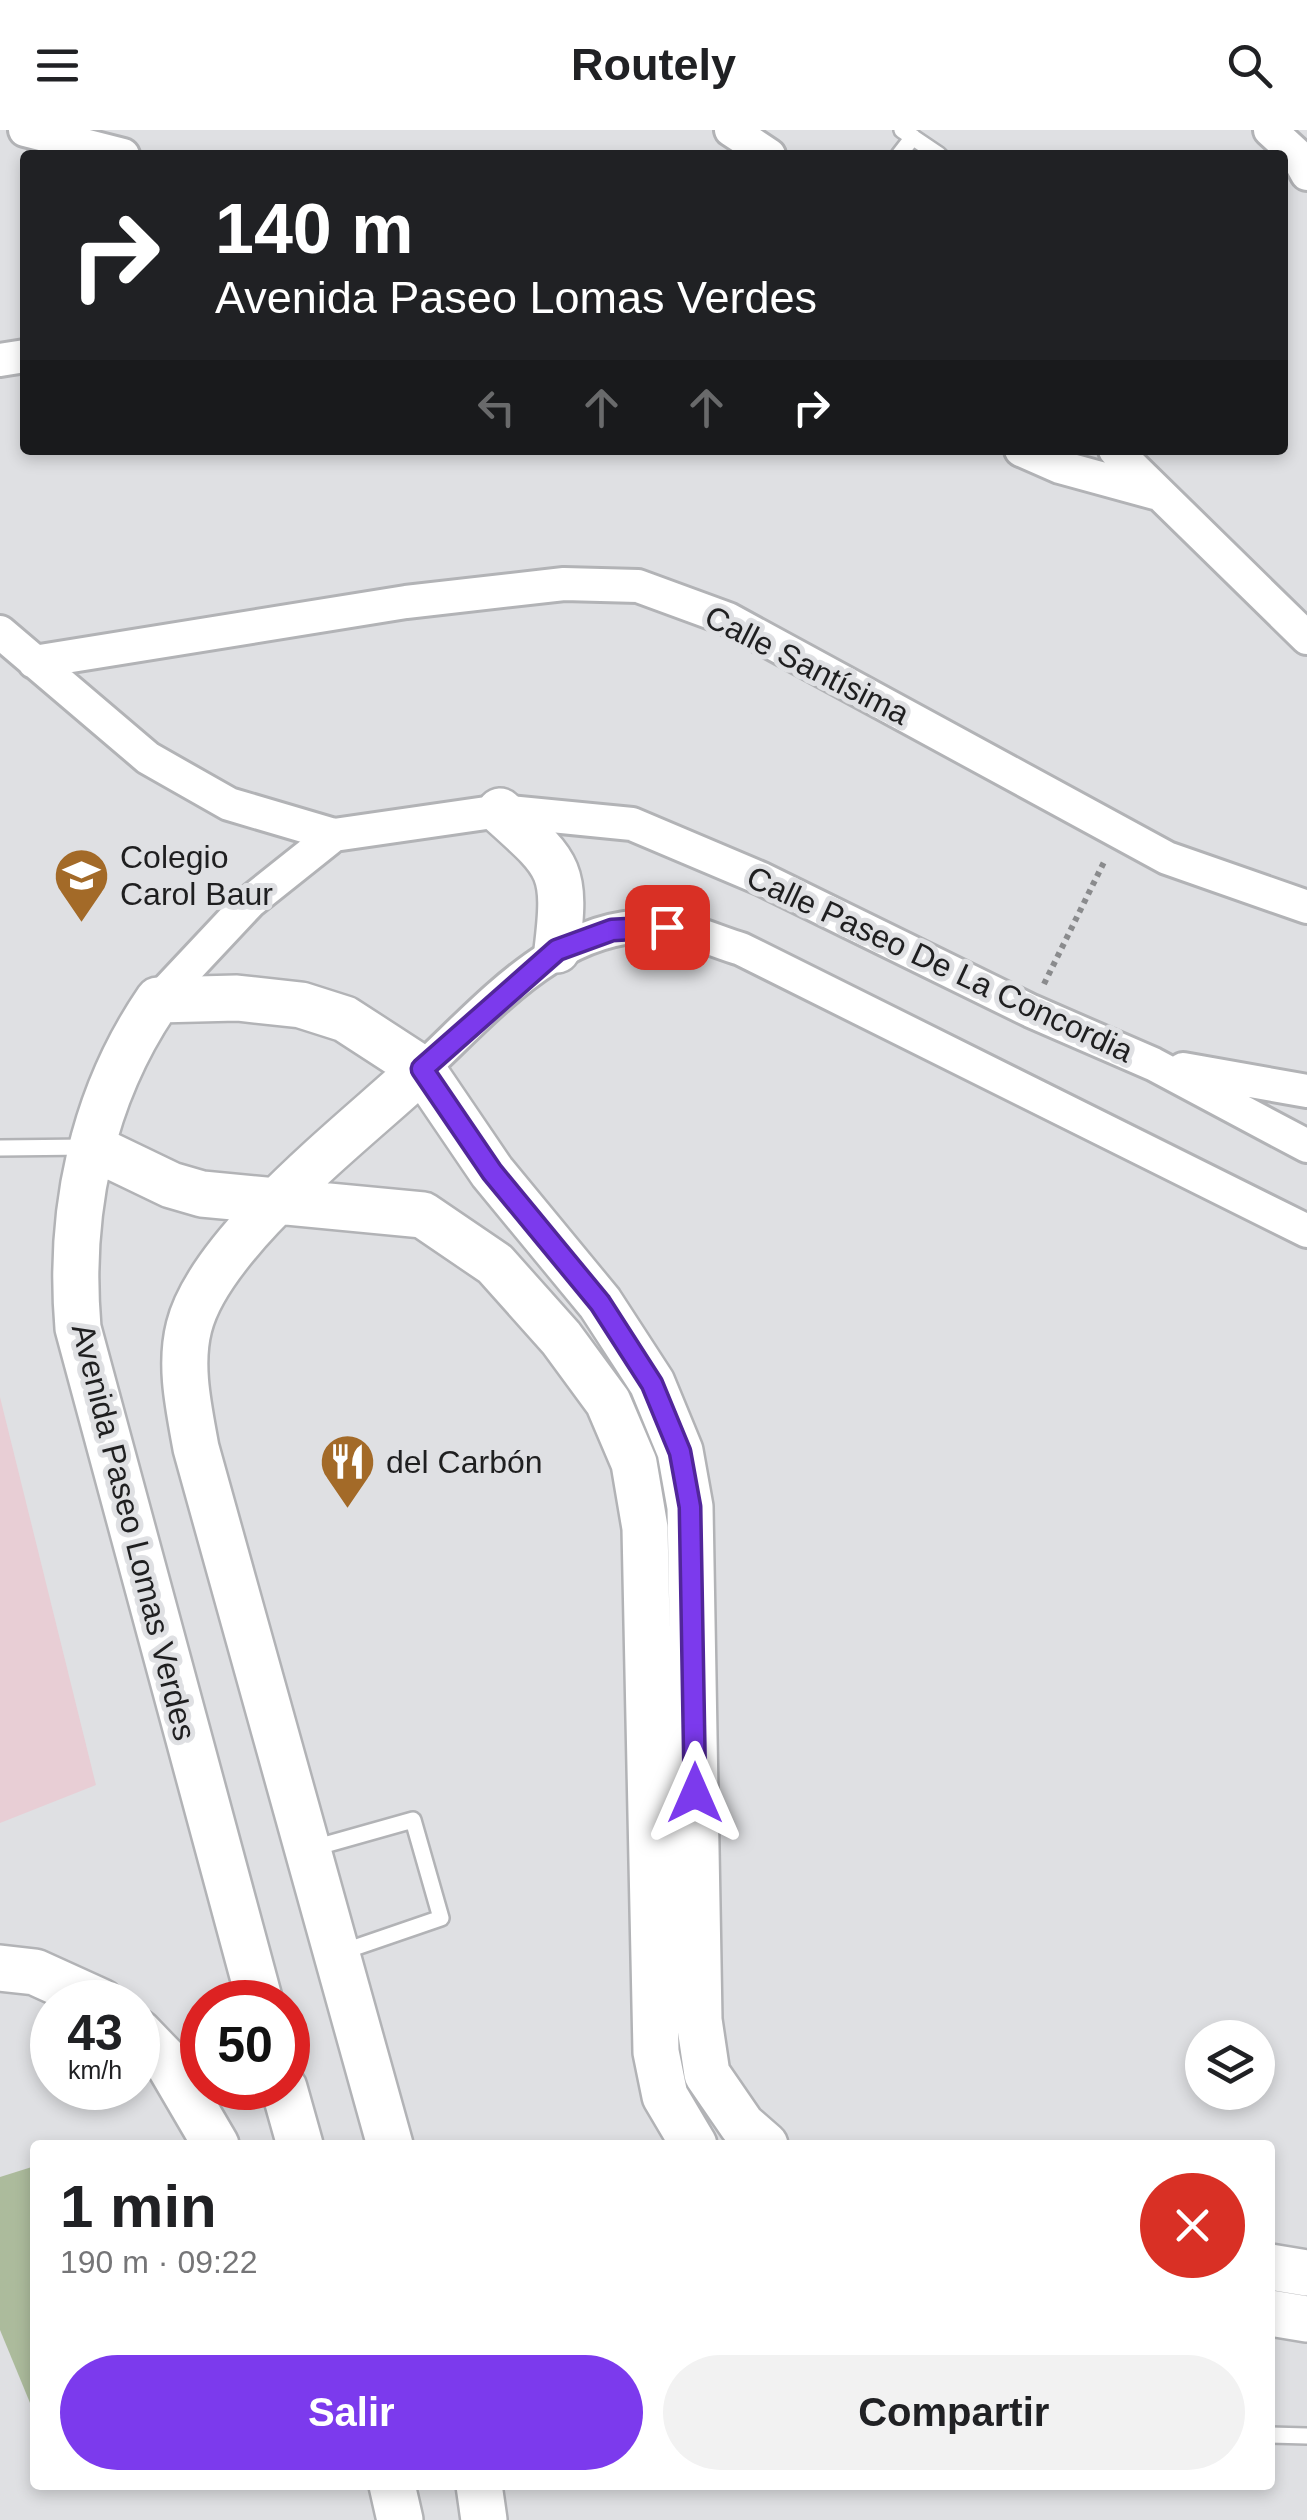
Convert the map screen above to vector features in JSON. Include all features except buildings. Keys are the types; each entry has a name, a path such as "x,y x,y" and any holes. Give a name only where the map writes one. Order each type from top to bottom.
{"main road":[{"path":"500,811 553,858 562,885 557,950"},
{"path":"158,1000 236,998 301,1005 345,1019 422,1069 492,1172 600,1303 652,1384 680,1452 690,1507 699,2020 707,2074 742,2125 759,2140"},
{"name":"Avenida Paseo Lomas Verdes","path":"158,1000 136,1032 112,1084 78,1205 73,1268 78,1328 254,1980"},
{"path":"389,2140 196,1448 184,1378 188,1326 214,1270 277,1204 422,1069"},
{"path":"92,1148 170,1185 277,1204 362,1206 422,1215 495,1264 561,1338 608,1402 634,1463 645,1528 656,2052 666,2096 691,2140"},
{"path":"0,1968 35,1972 53,1980"},
{"path":"160,2055 213,2140"},
{"path":"290,2110 299,2140"},
{"path":"1275,2268 1307,2272"},
{"path":"1275,2314 1307,2319"},
{"path":"393,2490 400,2520"},
{"path":"480,2490 484,2520"}],"street":[{"path":"25,130 103,150"},
{"path":"731,130 761,150"},
{"path":"1270,130 1296,154 1307,174"},
{"path":"1033,455 1060,467 1158,494"},
{"path":"1120,455 1307,638"},
{"name":"Calle Santísima","path":"34,662 406,602 564,584 638,586 728,620 1167,858 1307,908"},
{"path":"0,632 148,758 229,804 334,835 500,811"},
{"name":"Calle Paseo De La Concordia","path":"500,811 632,824 762,880 1031,1012 1153,1064 1307,1146"},
{"name":"Avenida Paseo Lomas Verdes","path":"158,1000 250,902 334,835"},
{"path":"422,1069 557,950 612,930 667,927 740,949 1307,1230"},
{"path":"1153,1064 1307,1091"}],"lane":[{"path":"908,134 932,150"},
{"path":"0,1148 92,1148"},
{"path":"305,1850 413,1820 441,1918 335,1954"},
{"path":"1275,2435 1307,2436"}],"path":[{"path":"1031,1012 1119,832"}],"shaded area":[{"path":"0,1397 96,1785 0,1823"}],"green space":[{"path":"30,2168 30,2403 0,2330 0,2177"}],"place":[{"name":"Colegio Carol Baur","path":"81,924"},
{"name":"del Carbón","path":"347,1511"}],"route":[{"path":"667,927 612,930 557,950 422,1069 492,1172 600,1303 652,1384 680,1452 690,1507 694,1590 695,1793"}]}
